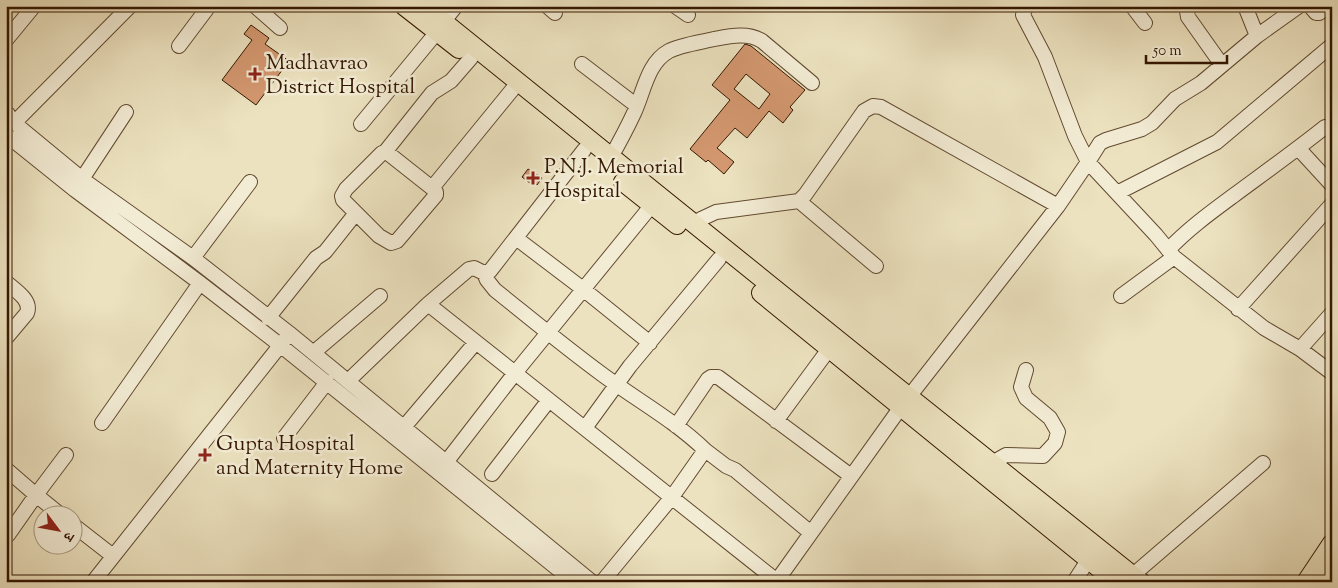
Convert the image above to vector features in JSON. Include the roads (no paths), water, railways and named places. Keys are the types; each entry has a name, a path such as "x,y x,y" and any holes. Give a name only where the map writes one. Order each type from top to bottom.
{"main road":[{"path":"404,6 440,27 611,158 652,205 720,258 829,349 992,463 1093,553 1116,582"},
{"path":"424,6 440,27 471,58 584,150 695,225 905,401 1093,553 1137,578"},
{"path":"1306,582 1332,543"},
{"path":"1321,582 1332,565"}],"street":[{"path":"6,40 34,6"},
{"path":"10,123 130,6"},
{"path":"179,46 209,6"},
{"path":"255,6 280,28"},
{"path":"361,124 456,6"},
{"path":"676,6 688,16"},
{"path":"1026,6 1023,15 1044,57 1075,136 1088,162 1171,253 1264,328 1300,349 1332,373"},
{"path":"1132,6 1144,23"},
{"path":"1190,6 1187,12 1188,17 1222,65"},
{"path":"1245,6 1257,36"},
{"path":"428,304 776,581 905,401 1058,206 1100,143 1142,129 1152,123 1175,99 1201,82 1257,36 1299,6"},
{"path":"1310,6 1319,14 1330,6"},
{"path":"611,158 637,106 647,77 660,57 671,50 725,37 756,36 812,83"},
{"path":"1117,192 1217,142 1331,48"},
{"path":"386,152 436,192 435,197 394,242 388,242 379,236 343,200 343,193 382,153 386,152 432,93 451,81 471,58"},
{"path":"582,64 637,106"},
{"path":"432,188 512,90"},
{"path":"695,225 701,218 716,212 799,201 864,111 873,106 881,107 1058,206"},
{"path":"82,179 126,112"},
{"path":"10,123 82,179 193,258 348,381 592,582"},
{"path":"10,123 74,190 280,345 574,582"},
{"path":"1121,296 1171,253 1181,236 1325,127"},
{"path":"1298,148 1332,184"},
{"path":"484,273 490,271 584,150"},
{"path":"193,258 250,182"},
{"path":"799,201 876,266"},
{"path":"1238,308 1332,204"},
{"path":"446,461 652,205"},
{"path":"268,318 316,258 325,252 356,213"},
{"path":"516,238 583,289 650,344"},
{"path":"585,428 630,366 720,258"},
{"path":"348,381 428,304 469,269 474,268 484,273 495,290 548,332 616,385 692,438 704,450 726,466 735,470 811,533"},
{"path":"6,282 26,301 29,309 6,338"},
{"path":"102,423 200,283"},
{"path":"313,353 380,296"},
{"path":"1300,349 1332,312"},
{"path":"93,582 289,334"},
{"path":"404,427 476,342"},
{"path":"776,421 829,349"},
{"path":"992,463 1006,455 1043,456 1055,443 1058,432 1050,418 1026,398 1021,387 1026,370"},
{"path":"676,426 708,379 715,376 851,476"},
{"path":"284,438 327,382"},
{"path":"492,474 549,400"},
{"path":"602,582 672,497 704,450"},
{"path":"8,535 66,455"},
{"path":"1137,578 1262,463"},
{"path":"6,469 50,506"},
{"path":"82,532 113,556"},
{"path":"1074,582 1093,553"}],"place":[{"name":"Madhavrao District Hospital","path":"255,74"},
{"name":"P.N.J. Memorial Hospital","path":"533,178"},
{"name":"Gupta Hospital and Maternity Home","path":"205,455"}]}
